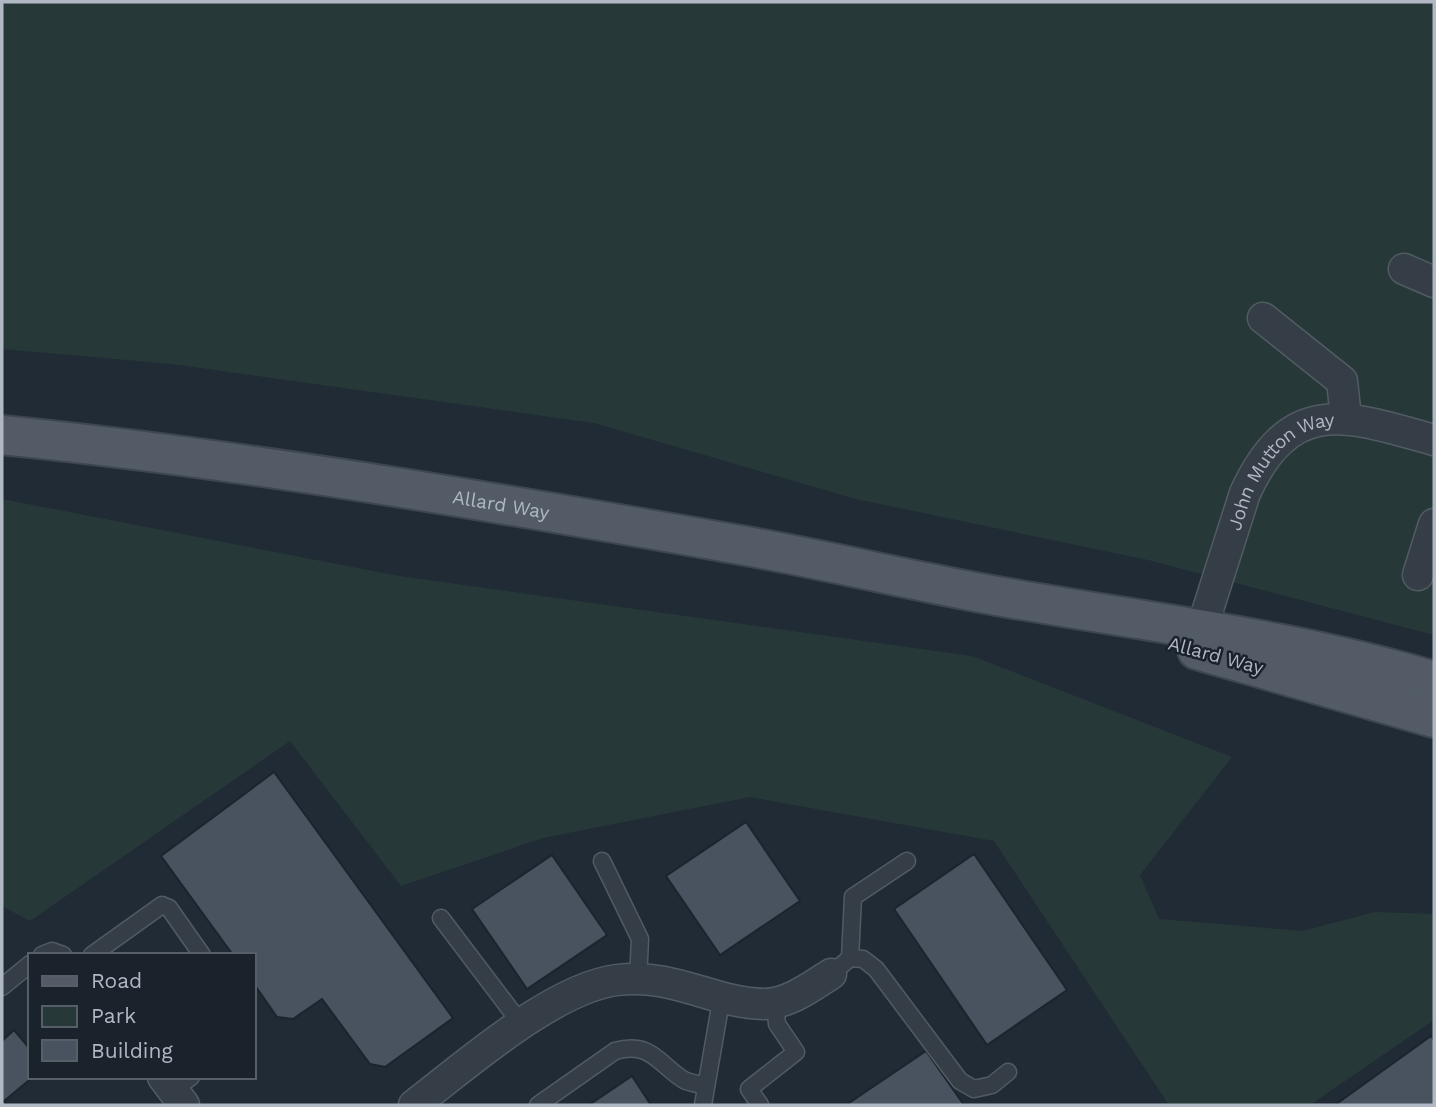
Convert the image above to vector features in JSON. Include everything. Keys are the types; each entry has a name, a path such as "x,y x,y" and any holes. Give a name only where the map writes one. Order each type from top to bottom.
{"main road":[{"name":"Allard Way","path":"2,435 151,450 748,547 997,596 1202,628 1317,651 1434,681"},
{"name":"Allard Way","path":"997,596 1434,718"}],"street":[{"path":"1404,269 1434,282"},
{"path":"1263,318 1342,381 1346,418"},
{"name":"John Mutton Way","path":"1202,628 1245,493 1265,458 1295,430 1312,422 1346,418 1434,440"},
{"path":"1418,575 1434,524"},
{"path":"414,1105 522,1025 571,995 614,980 654,978 765,1004 798,995 840,966"}],"lane":[{"path":"602,861 640,939 638,979"},
{"path":"907,861 853,897 840,966 863,959 876,969 960,1081 974,1089 992,1084 1008,1072"},
{"path":"95,953 162,905 169,908 201,953"},
{"path":"441,918 522,1025"},
{"path":"2,987 28,966"},
{"path":"703,1105 722,995"},
{"path":"760,1105 749,1089 796,1052 777,1024 775,1002"},
{"path":"538,1105 615,1051 628,1048 659,1057 685,1081 706,1086"}],"green space":[{"path":"2,2 1434,2 1434,635 1148,560 856,499 594,423 172,364 2,349"},
{"path":"2,499 399,576 972,656 1232,757 1140,875 1159,919 1302,931 1375,912 1434,914 1434,1020 1310,1105 1169,1105 994,841 750,797 543,838 401,886 290,741 30,921 2,906"}],"building":[{"path":"274,772 453,1018 385,1067 370,1064 322,999 293,1019 277,1017 256,987 256,953 232,953 161,856"},
{"path":"746,822 800,901 720,955 666,876"},
{"path":"974,854 1067,990 987,1045 894,909"},
{"path":"552,855 607,935 527,989 472,909"},
{"path":"14,1030 28,1047 28,1079 31,1079 4,1101 8,1105 2,1105 2,1041"},
{"path":"1431,1036 1434,1040 1434,1105 1335,1105"},
{"path":"926,1051 964,1105 846,1105"},
{"path":"632,1076 651,1105 589,1105"}]}
